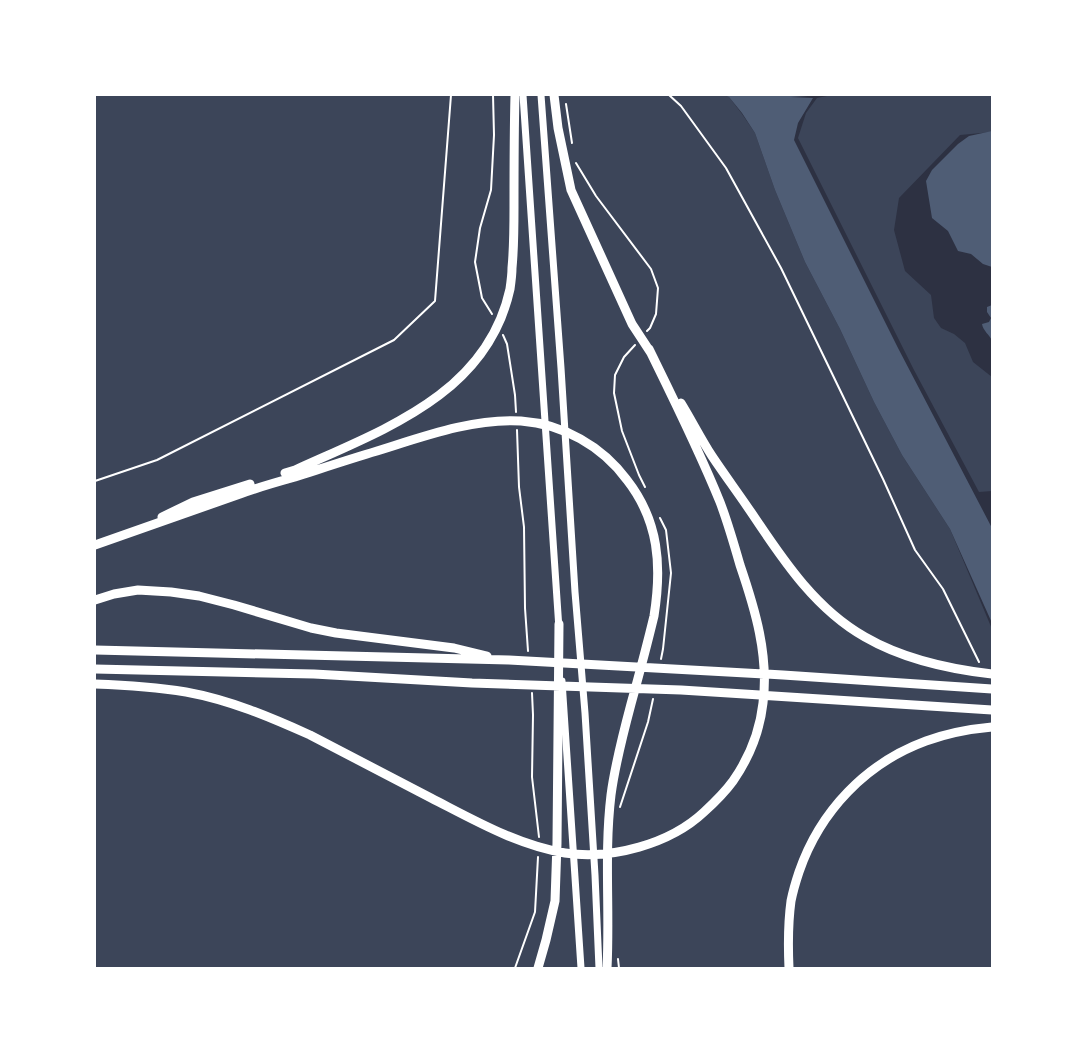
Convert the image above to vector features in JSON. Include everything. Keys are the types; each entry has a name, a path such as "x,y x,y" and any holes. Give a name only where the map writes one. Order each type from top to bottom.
{"highway":[{"path":"127,534 193,502 295,470 382,430 431,402 447,390 472,365 494,333 505,307 510,287 514,244 515,95"},
{"path":"554,95 558,128 571,190 632,324 649,349 711,455 780,555 822,605 842,623 865,637 886,648 927,662 978,669 992,674"},
{"path":"95,684 156,688 186,692 234,704 310,735 475,821 518,841 546,849 584,855 626,851 650,844 681,829 698,818 716,801 733,781 748,755 758,729 763,702 764,660 755,613 721,504 689,432 649,349"},
{"path":"95,545 242,493 365,454 446,431 493,422 510,421 537,423 563,431 588,443 602,453 615,465 632,485 647,514 654,535 658,568 657,597 654,616 620,744 611,796 607,872 607,968"},
{"path":"95,600 114,594 138,590 171,592 199,596 311,628 336,633 454,648 509,660"},
{"path":"538,968 556,901 558,624"},
{"path":"95,650 509,660 783,675 988,689"},
{"path":"95,669 314,674 472,683 748,693 992,710"},
{"path":"790,968 788,948 789,922 791,901 796,881 804,856 816,832 828,814 843,796 879,765 900,753 926,741 948,734 992,727"}],"main road":[{"path":"523,95 581,968"},
{"path":"541,95 585,713 599,968"}],"path":[{"path":"95,481 157,460 394,340 435,301 450,95"},
{"path":"493,95 494,135 491,190 480,228 474,262 482,298 493,316"},
{"path":"669,95 681,106 726,168 781,268 916,550 943,589 978,669"},
{"path":"566,101 573,147"},
{"path":"575,161 596,196 647,263"},
{"path":"502,334 507,344 510,366"}],"shaded area":[{"path":"95,95 724,95 729,97 755,133 775,190 805,262 840,329 874,402 902,455 950,529 992,629 992,968 95,968"},
{"path":"724,95 825,95 791,97 813,98 798,123 794,140 898,348 992,528 992,623 950,529 902,455 874,402 840,329 805,262 775,190 755,133 729,97"},
{"path":"832,95 992,95 992,132 960,135 899,198 894,230 905,271 931,295 934,318 941,328 954,334 965,343 973,362 992,377 992,491 979,492 914,370 798,138 806,113 817,98"},
{"path":"992,131 992,267 983,264 971,254 958,251 948,231 932,218 926,181 932,170 958,144 969,136"},
{"path":"992,305 992,341 982,324 989,322 991,318 987,312 987,307"}]}
